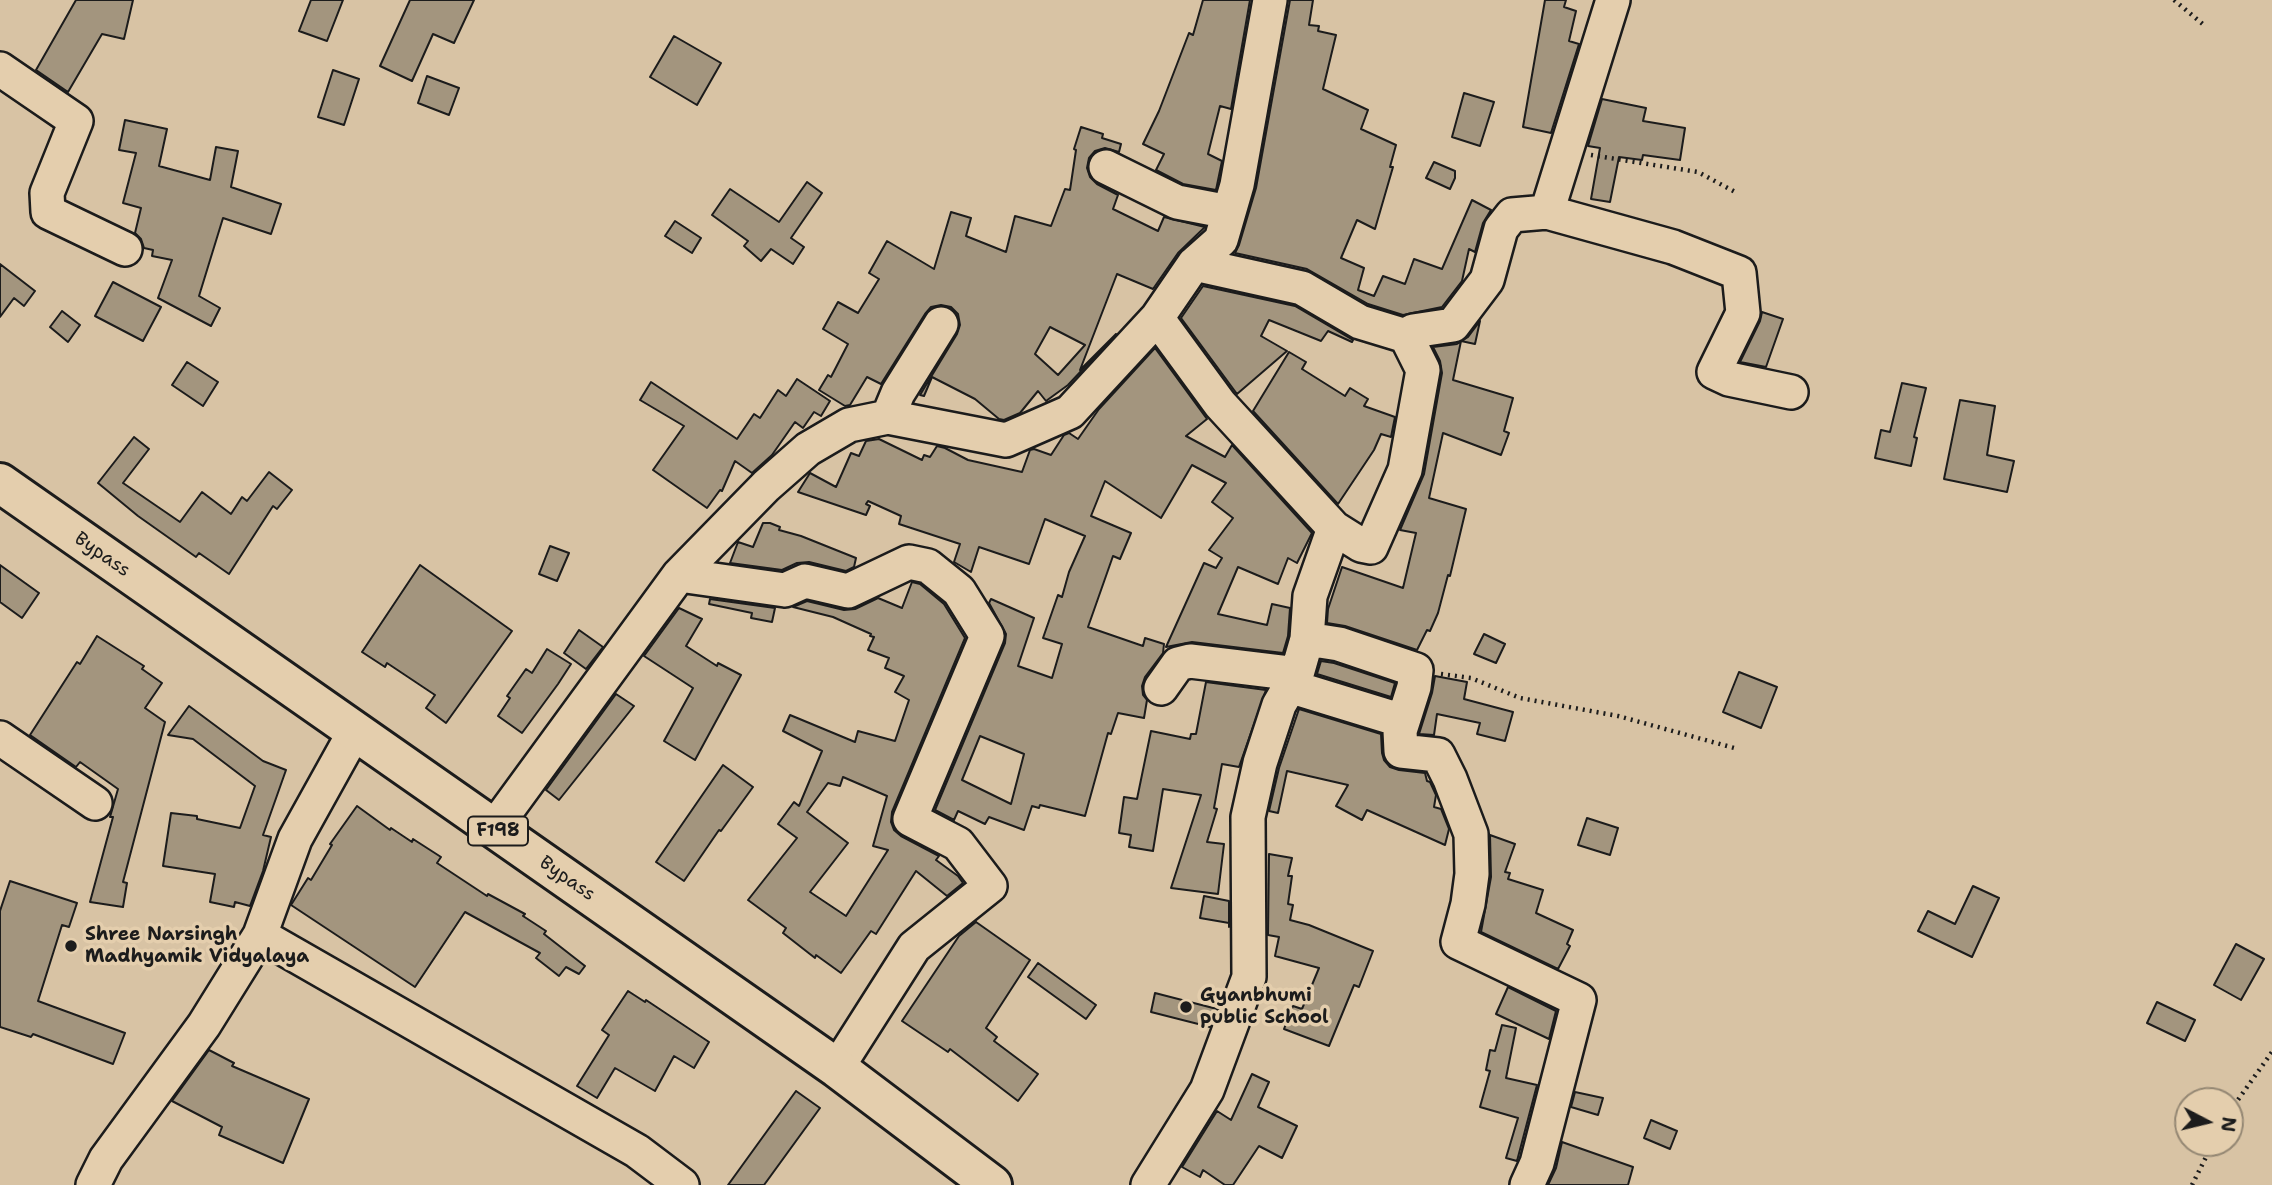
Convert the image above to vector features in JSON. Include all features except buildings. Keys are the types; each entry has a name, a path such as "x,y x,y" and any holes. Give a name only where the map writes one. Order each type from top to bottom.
{"main road":[{"name":"Bypass","path":"0,483 837,1068 992,1185"}],"street":[{"path":"494,828 679,575 766,486 808,449 849,425 888,417 1006,440 1070,412 1157,318 1195,264 1221,240 1237,185 1270,0"},
{"path":"1547,212 1613,0"},
{"path":"0,69 76,121 47,192 48,212 125,249"},
{"path":"1106,167 1177,202 1229,212"},
{"path":"1406,336 1413,331 1453,326 1487,280 1501,229 1511,215 1547,212 1673,247 1739,273 1743,313 1714,372 1729,379 1791,392"},
{"path":"1157,318 1220,404 1334,528 1362,545 1371,547 1405,470 1423,370 1406,336 1360,322 1302,288 1195,264"},
{"path":"888,417 898,393 941,324"},
{"path":"1148,1185 1207,1090 1249,977 1248,817 1279,705 1293,680 1307,639 1310,596 1334,528"},
{"path":"679,575 785,590 805,580 848,591 909,562 928,566 959,591 987,636 910,819 958,844 990,886 914,947 837,1068"},
{"path":"1307,639 1339,644 1416,670 1414,687 1400,731 1401,751 1438,755 1471,834 1472,874 1468,904 1458,942 1579,1000 1536,1163 1527,1185"},
{"path":"1161,688 1178,664 1190,661 1293,680 1403,721"},
{"path":"93,1185 106,1159 204,1025 260,935 295,839 355,731"},
{"path":"0,738 95,803"},
{"path":"260,935 637,1151 682,1185"}],"path":[{"path":"2174,0 2204,25"},
{"path":"1566,151 1698,172 1737,194"},
{"path":"1416,670 1471,678 1520,698 1618,716 1738,749"},
{"path":"2244,1091 2272,1052"},
{"path":"2192,1185 2206,1157"}],"place":[{"name":"Shree Narsingh Madhyamik Vidyalaya","path":"71,946"},
{"name":"Gyanbhumi public School","path":"1186,1007"}]}
